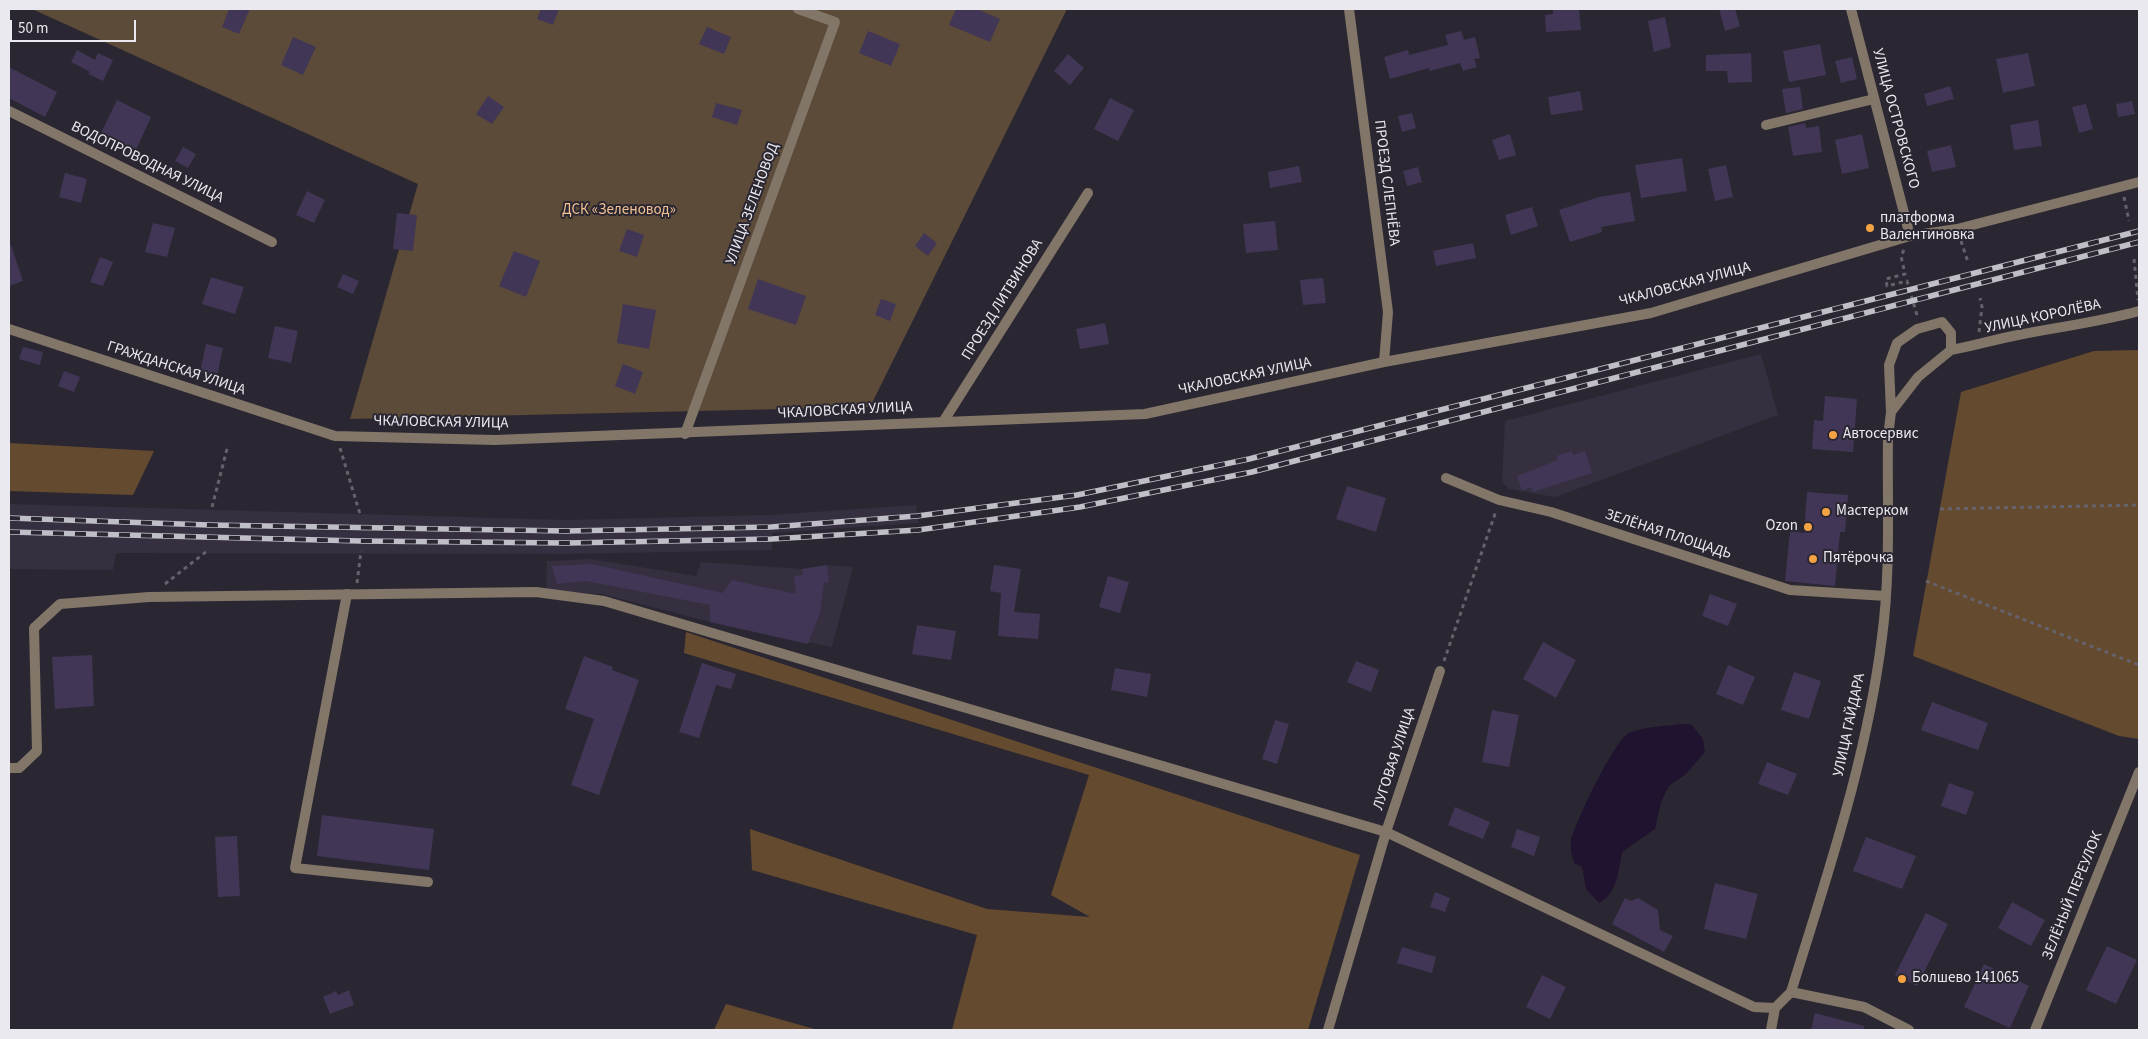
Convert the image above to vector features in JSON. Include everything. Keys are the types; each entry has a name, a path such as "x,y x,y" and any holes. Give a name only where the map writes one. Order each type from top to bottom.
{"street":[{"name":"УЛИЦА ЗЕЛЕНОВОД","path":"685,434 835,22 798,9"},
{"name":"ПРОЕЗД СЛЕПНЁВА","path":"1349,9 1388,312 1384,362"},
{"name":"УЛИЦА ОСТРОВСКОГО","path":"1851,9 1910,236"},
{"path":"1766,125 1874,99"},
{"name":"ВОДОПРОВОДНАЯ УЛИЦА","path":"9,111 272,242"},
{"name":"ЧКАЛОВСКАЯ УЛИЦА","path":"335,436 495,440 685,434 1145,414 1384,362 1651,312 1910,236 1957,229 2139,182"},
{"name":"ПРОЕЗД ЛИТВИНОВА","path":"944,422 1088,193"},
{"name":"УЛИЦА КОРОЛЁВА","path":"1951,350 1968,348 1996,339 2071,327 2139,311"},
{"name":"УЛИЦА ГАЙДАРА","path":"1775,1008 1791,992 1863,748 1882,638 1886,596 1888,437 1891,412 1889,365 1897,343 1917,329 1942,322 1952,334 1951,350"},
{"name":"ГРАЖДАНСКАЯ УЛИЦА","path":"9,329 335,436"},
{"path":"1891,412 1918,377 1951,350"},
{"name":"ЗЕЛЁНАЯ ПЛОЩАДЬ","path":"1446,478 1499,500 1550,512 1790,590 1886,596"},
{"path":"14,768 36,751 34,628 60,604 148,597 536,592 604,601 1386,832 1749,1004 1775,1008 1771,1030"},
{"path":"351,594 295,868 428,882"},
{"name":"ЛУГОВАЯ УЛИЦА","path":"1328,1030 1386,832 1440,671"},
{"name":"ЗЕЛЁНЫЙ ПЕРЕУЛОК","path":"2035,1030 2139,772"},
{"path":"1791,992 1864,1007 1909,1030"}],"path":[{"path":"2127,211 2129,221"},
{"path":"1910,236 1902,256 1905,274 1886,279 1887,286 1907,281 1916,315 1925,313"},
{"path":"1964,251 1968,262"},
{"path":"2134,258 2139,311"},
{"path":"1968,348 1980,332 1982,307 1980,298"},
{"path":"335,436 360,514"},
{"path":"212,508 228,445"},
{"path":"1440,671 1499,500"},
{"path":"1940,509 2139,505"},
{"path":"148,597 207,551"},
{"path":"351,594 361,551"},
{"path":"1926,581 2139,665"}],"shaded area":[{"path":"2139,350 2139,739 2119,736 1913,656 1961,392 2094,351"},
{"path":"1761,354 1778,415 1555,497 1509,489 1502,482 1505,421"},
{"path":"9,443 154,451 133,495 9,491"},
{"path":"9,504 567,520 770,515 916,505 918,523 772,533 772,550 566,554 116,553 113,570 9,569"},
{"path":"591,559 696,576 701,562 802,569 827,565 853,567 832,647 710,622 602,594 546,591 547,561"},
{"path":"686,632 1360,855 1308,1030 952,1030 977,935 752,870 750,829 987,909 1090,917 1051,895 1089,775 684,653"},
{"path":"1682,724 1692,725 1703,739 1705,752 1686,774 1669,786 1661,802 1655,829 1622,852 1614,887 1599,903 1586,889 1582,867 1574,863 1571,849 1574,831 1586,802 1612,754 1626,735 1637,730"},
{"path":"726,1004 818,1030 714,1030"}],"green space":[{"name":"ДСК «Зеленовод»","path":"32,9 1067,9 870,407 350,419 418,184"}],"building":[{"path":"229,9 250,9 239,34 222,27"},
{"path":"541,9 559,9 553,25 537,19"},
{"path":"956,9 977,9 1000,19 990,42 949,25"},
{"path":"1553,9 1579,9 1581,30 1546,32 1545,15 1553,14"},
{"path":"1719,9 1735,9 1740,26 1725,31"},
{"path":"1665,17 1671,47 1654,52 1648,21"},
{"path":"707,27 731,37 724,54 699,44"},
{"path":"868,31 900,44 891,66 859,53"},
{"path":"1461,31 1464,40 1475,37 1480,58 1474,59 1477,67 1463,71 1460,63 1430,71 1429,68 1390,79 1384,57 1408,50 1409,55 1448,45 1445,35"},
{"path":"293,37 316,47 303,75 281,65"},
{"path":"1820,44 1826,75 1789,82 1783,51"},
{"path":"77,50 95,60 98,53 113,60 103,81 88,74 90,72 71,62"},
{"path":"1751,53 1752,82 1728,83 1727,71 1706,71 1706,55"},
{"path":"2028,53 2035,86 2003,93 1996,59"},
{"path":"1068,54 1084,68 1070,85 1054,71"},
{"path":"1852,57 1857,79 1841,83 1835,61"},
{"path":"9,67 57,92 45,117 9,98"},
{"path":"1950,86 1954,99 1927,106 1924,94"},
{"path":"1800,87 1803,109 1786,113 1782,89"},
{"path":"1580,91 1583,110 1551,115 1548,97"},
{"path":"488,96 504,107 492,124 476,114"},
{"path":"1110,98 1134,110 1118,141 1094,129"},
{"path":"117,100 151,117 136,150 101,133"},
{"path":"2132,101 2135,114 2118,117 2116,104"},
{"path":"716,103 742,110 737,125 712,117"},
{"path":"2086,104 2093,129 2079,133 2072,107"},
{"path":"1412,113 1416,128 1402,132 1398,116"},
{"path":"2038,120 2042,146 2014,150 2010,125"},
{"path":"1805,123 1806,128 1819,126 1822,152 1793,156 1788,127"},
{"path":"1510,134 1516,155 1499,160 1492,140"},
{"path":"1862,134 1869,168 1842,174 1835,140"},
{"path":"1951,145 1956,167 1932,172 1927,151"},
{"path":"183,147 196,154 188,168 175,161"},
{"path":"1682,158 1687,191 1641,198 1635,165"},
{"path":"1726,165 1733,197 1715,201 1708,169"},
{"path":"1299,166 1302,182 1270,188 1268,172"},
{"path":"1418,167 1422,182 1407,186 1403,171"},
{"path":"65,173 87,179 81,203 59,197"},
{"path":"307,191 325,200 314,223 296,215"},
{"path":"1630,192 1635,221 1601,227 1602,232 1570,242 1559,210 1599,197"},
{"path":"1532,207 1538,226 1511,235 1505,215"},
{"path":"397,213 417,215 413,251 393,249"},
{"path":"1275,221 1278,250 1246,253 1243,224"},
{"path":"153,223 175,228 167,257 145,252"},
{"path":"627,229 644,235 637,257 619,251"},
{"path":"924,233 937,243 928,256 915,246"},
{"path":"1473,243 1476,258 1436,266 1433,251"},
{"path":"9,245 11,245 23,281 9,286"},
{"path":"514,251 540,261 526,297 499,286"},
{"path":"100,257 113,262 103,286 90,282"},
{"path":"343,274 359,281 353,294 337,287"},
{"path":"211,277 244,287 235,314 202,304"},
{"path":"1323,278 1326,303 1303,305 1300,280"},
{"path":"758,279 806,296 796,325 748,309"},
{"path":"881,299 896,304 890,321 875,315"},
{"path":"623,304 656,310 649,349 617,343"},
{"path":"1105,323 1109,344 1080,349 1076,329"},
{"path":"275,326 298,331 291,363 268,358"},
{"path":"206,344 223,348 217,376 200,372"},
{"path":"23,347 43,352 40,365 19,359"},
{"path":"623,364 643,372 635,394 615,386"},
{"path":"64,371 80,377 74,392 58,386"},
{"name":"Автосервис","path":"1825,396 1857,399 1853,452 1812,449 1814,420 1823,421"},
{"path":"1572,451 1573,455 1585,451 1592,473 1533,492 1531,487 1522,491 1517,476 1558,460 1556,456"},
{"path":"1347,486 1386,498 1376,532 1336,519"},
{"name":"Пятёрочка","path":"1807,492 1848,495 1845,532 1840,532 1835,586 1785,581 1790,531 1804,533"},
{"path":"592,564 723,593 732,580 796,594 794,576 803,575 802,569 827,565 829,582 824,583 820,613 808,644 710,622 710,605 586,581 557,584 552,566"},
{"path":"994,565 1021,569 1014,612 1040,614 1038,639 998,636 1001,593 990,591"},
{"path":"1108,576 1129,582 1120,613 1099,607"},
{"path":"1710,594 1737,604 1728,626 1702,616"},
{"path":"917,625 956,631 951,660 912,654"},
{"path":"1543,642 1576,660 1556,698 1523,679"},
{"path":"92,655 94,706 55,709 52,657"},
{"path":"584,656 613,667 612,670 639,680 599,795 571,785 594,719 565,709"},
{"path":"1356,661 1379,670 1371,692 1347,682"},
{"path":"702,663 736,674 731,689 716,685 699,738 679,732"},
{"path":"1728,665 1755,677 1743,705 1716,694"},
{"path":"1115,668 1151,674 1147,697 1111,690"},
{"path":"1794,672 1821,681 1809,719 1781,710"},
{"path":"1932,702 1988,723 1978,750 1921,730"},
{"path":"1492,710 1519,715 1509,767 1482,762"},
{"path":"1275,720 1289,724 1277,764 1262,759"},
{"path":"1767,762 1797,774 1788,795 1758,784"},
{"path":"1949,783 1974,792 1966,815 1941,806"},
{"path":"1455,807 1490,822 1483,839 1448,825"},
{"path":"322,815 434,829 429,870 317,856"},
{"path":"1517,829 1540,837 1534,856 1511,847"},
{"path":"237,836 240,896 218,897 215,837"},
{"path":"1866,837 1916,856 1902,889 1853,871"},
{"path":"1715,883 1758,894 1746,939 1704,929"},
{"path":"1435,892 1450,898 1445,912 1430,907"},
{"path":"1625,898 1631,901 1638,898 1658,910 1660,930 1673,936 1664,952 1612,924"},
{"path":"2012,902 2045,920 2031,946 1998,928"},
{"path":"1926,913 1948,924 1917,986 1895,975"},
{"path":"2107,946 2137,960 2116,1004 2086,990"},
{"path":"1402,947 1436,957 1432,973 1397,963"},
{"path":"1984,964 2029,986 2010,1028 1964,1007"},
{"path":"1542,975 1566,987 1550,1019 1526,1007"},
{"path":"349,990 354,1005 330,1014 323,997 336,991 338,995"},
{"path":"1815,1013 1864,1026 1864,1030 1811,1030"}],"railway":[{"path":"9,518 209,525 566,531 771,527 917,516 1077,495 1249,459 2139,231"},
{"path":"9,532 360,541 567,543 772,539 918,530 1080,507 1252,472 2139,242"}],"place":[{"name":"платформа Валентиновка","path":"1870,228"},
{"name":"Автосервис","path":"1833,435"},
{"name":"Мастерком","path":"1826,512"},
{"name":"Ozon","path":"1808,527"},
{"name":"Пятёрочка","path":"1813,559"},
{"name":"Болшево 141065","path":"1902,979"}]}
